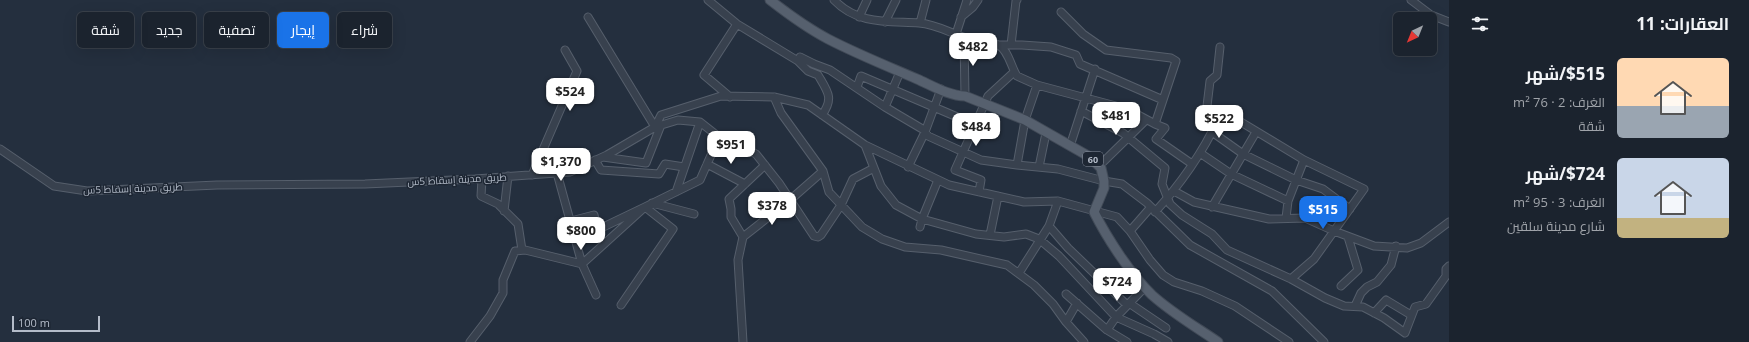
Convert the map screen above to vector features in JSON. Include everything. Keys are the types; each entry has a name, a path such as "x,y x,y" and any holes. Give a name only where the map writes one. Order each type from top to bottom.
{"main road":[{"name":"60","path":"770,0 799,21 827,38 875,61 941,89 960,96 965,96 1025,120 1090,157 1101,168 1104,182"},
{"name":"60","path":"780,0 827,34 875,61"},
{"path":"1104,182 1104,188 1094,212 1103,229 1144,287 1154,296 1218,342"}],"street":[{"path":"708,0 737,24 798,60 808,71 818,75 828,93 829,105 822,115"},
{"path":"834,0 849,13 859,17 885,22 920,23 956,34 964,38 999,45 1051,48 1076,55 1080,64 1095,69 1163,100"},
{"path":"859,17 867,0"},
{"path":"885,22 896,0"},
{"path":"920,23 926,0"},
{"path":"956,34 967,0"},
{"path":"961,18 974,7 978,0"},
{"path":"1011,45 1017,0"},
{"path":"1411,0 1431,15 1449,22"},
{"path":"1062,12 1083,34 1106,50 1170,58 1176,61 1155,124"},
{"path":"588,17 658,126"},
{"path":"730,97 704,76 737,24"},
{"path":"964,38 965,96"},
{"path":"999,45 1005,52 1017,76 1037,85 1087,97 1127,109 1146,120 1165,128 1156,139 1192,164"},
{"path":"1218,119 1207,106 1210,81 1217,75 1220,47"},
{"path":"532,174 577,71 565,50"},
{"path":"798,60 800,57 830,70 885,107 924,130 928,136 981,160 1017,165 1058,168 1104,182 1122,184 1153,210 1190,245 1272,291 1324,342"},
{"path":"1070,146 1095,69"},
{"path":"885,107 900,72"},
{"path":"979,192 981,180 955,170 976,125 983,104 988,96 1014,72"},
{"path":"857,87 861,76 976,125"},
{"path":"1017,165 1025,120 1037,85"},
{"path":"908,166 925,132 941,89"},
{"name":"طريق مدينة إسقاط 5س","path":"0,149 54,186 87,191 217,184 365,184 557,173 570,172 603,157 658,126 661,115 721,96 774,97 808,105 865,145 949,185 1024,202 1058,200 1094,212 1117,217 1130,231 1163,276 1174,282 1202,291 1235,306 1289,342"},
{"path":"774,97 781,113 823,171 829,192 862,227 882,239 905,247 941,250 1007,265 1019,273 1053,304 1066,322 1084,342"},
{"path":"1081,112 1129,137 1164,168 1162,184 1170,204 1182,215 1212,234 1227,250 1291,279 1325,298 1344,306 1355,306 1374,313 1405,333 1414,307 1426,304 1446,276 1446,269 1449,266"},
{"path":"1130,231 1174,191 1200,153 1218,119 1225,115 1231,116 1304,160 1364,189 1314,259 1291,279"},
{"path":"658,126 678,120 700,122 719,137 756,154 790,200 807,227 814,236 818,237 841,205 853,178 874,168"},
{"path":"1099,166 1146,120"},
{"path":"676,192 700,122"},
{"path":"603,157 646,163 658,126"},
{"path":"1212,132 1243,154 1296,180 1323,189 1350,209"},
{"path":"1212,206 1256,132"},
{"path":"1039,167 1046,133"},
{"path":"571,221 594,215 597,230 700,180 719,137"},
{"path":"865,145 880,186 896,205 922,219 976,234 1004,237 1026,234 1040,240 1059,256 1116,317 1168,342"},
{"path":"1200,153 1231,174 1288,200"},
{"path":"595,160 601,170 660,174 665,164 684,168"},
{"path":"1286,218 1288,200 1304,160"},
{"path":"707,164 745,184"},
{"path":"743,237 731,217 729,199 765,165"},
{"path":"743,342 738,260 743,237 790,200 823,171"},
{"path":"557,173 582,264 596,295"},
{"path":"504,211 508,176"},
{"path":"482,178 481,196 498,204 518,224 522,250"},
{"path":"920,227 938,180"},
{"path":"1174,191 1194,202 1268,219 1305,218 1348,237 1374,246 1396,246 1407,248 1420,243 1449,222"},
{"path":"990,235 998,196"},
{"path":"1019,273 1049,226 1058,200"},
{"path":"648,205 694,214"},
{"path":"582,264 648,205"},
{"path":"621,305 673,229 648,205"},
{"path":"1049,226 1068,248 1126,304 1128,303 1166,328"},
{"path":"1341,286 1358,270 1348,237"},
{"path":"1355,306 1361,293 1367,287 1377,282 1391,265 1396,246"},
{"path":"1059,256 1068,248"},
{"path":"470,342 490,316 503,293 503,280 515,251 522,250 582,264"},
{"path":"1107,330 1128,303 1144,287"},
{"path":"1066,294 1107,330 1127,342"},
{"path":"1374,313 1386,300 1411,315"},
{"path":"1066,322 1077,304"}]}
